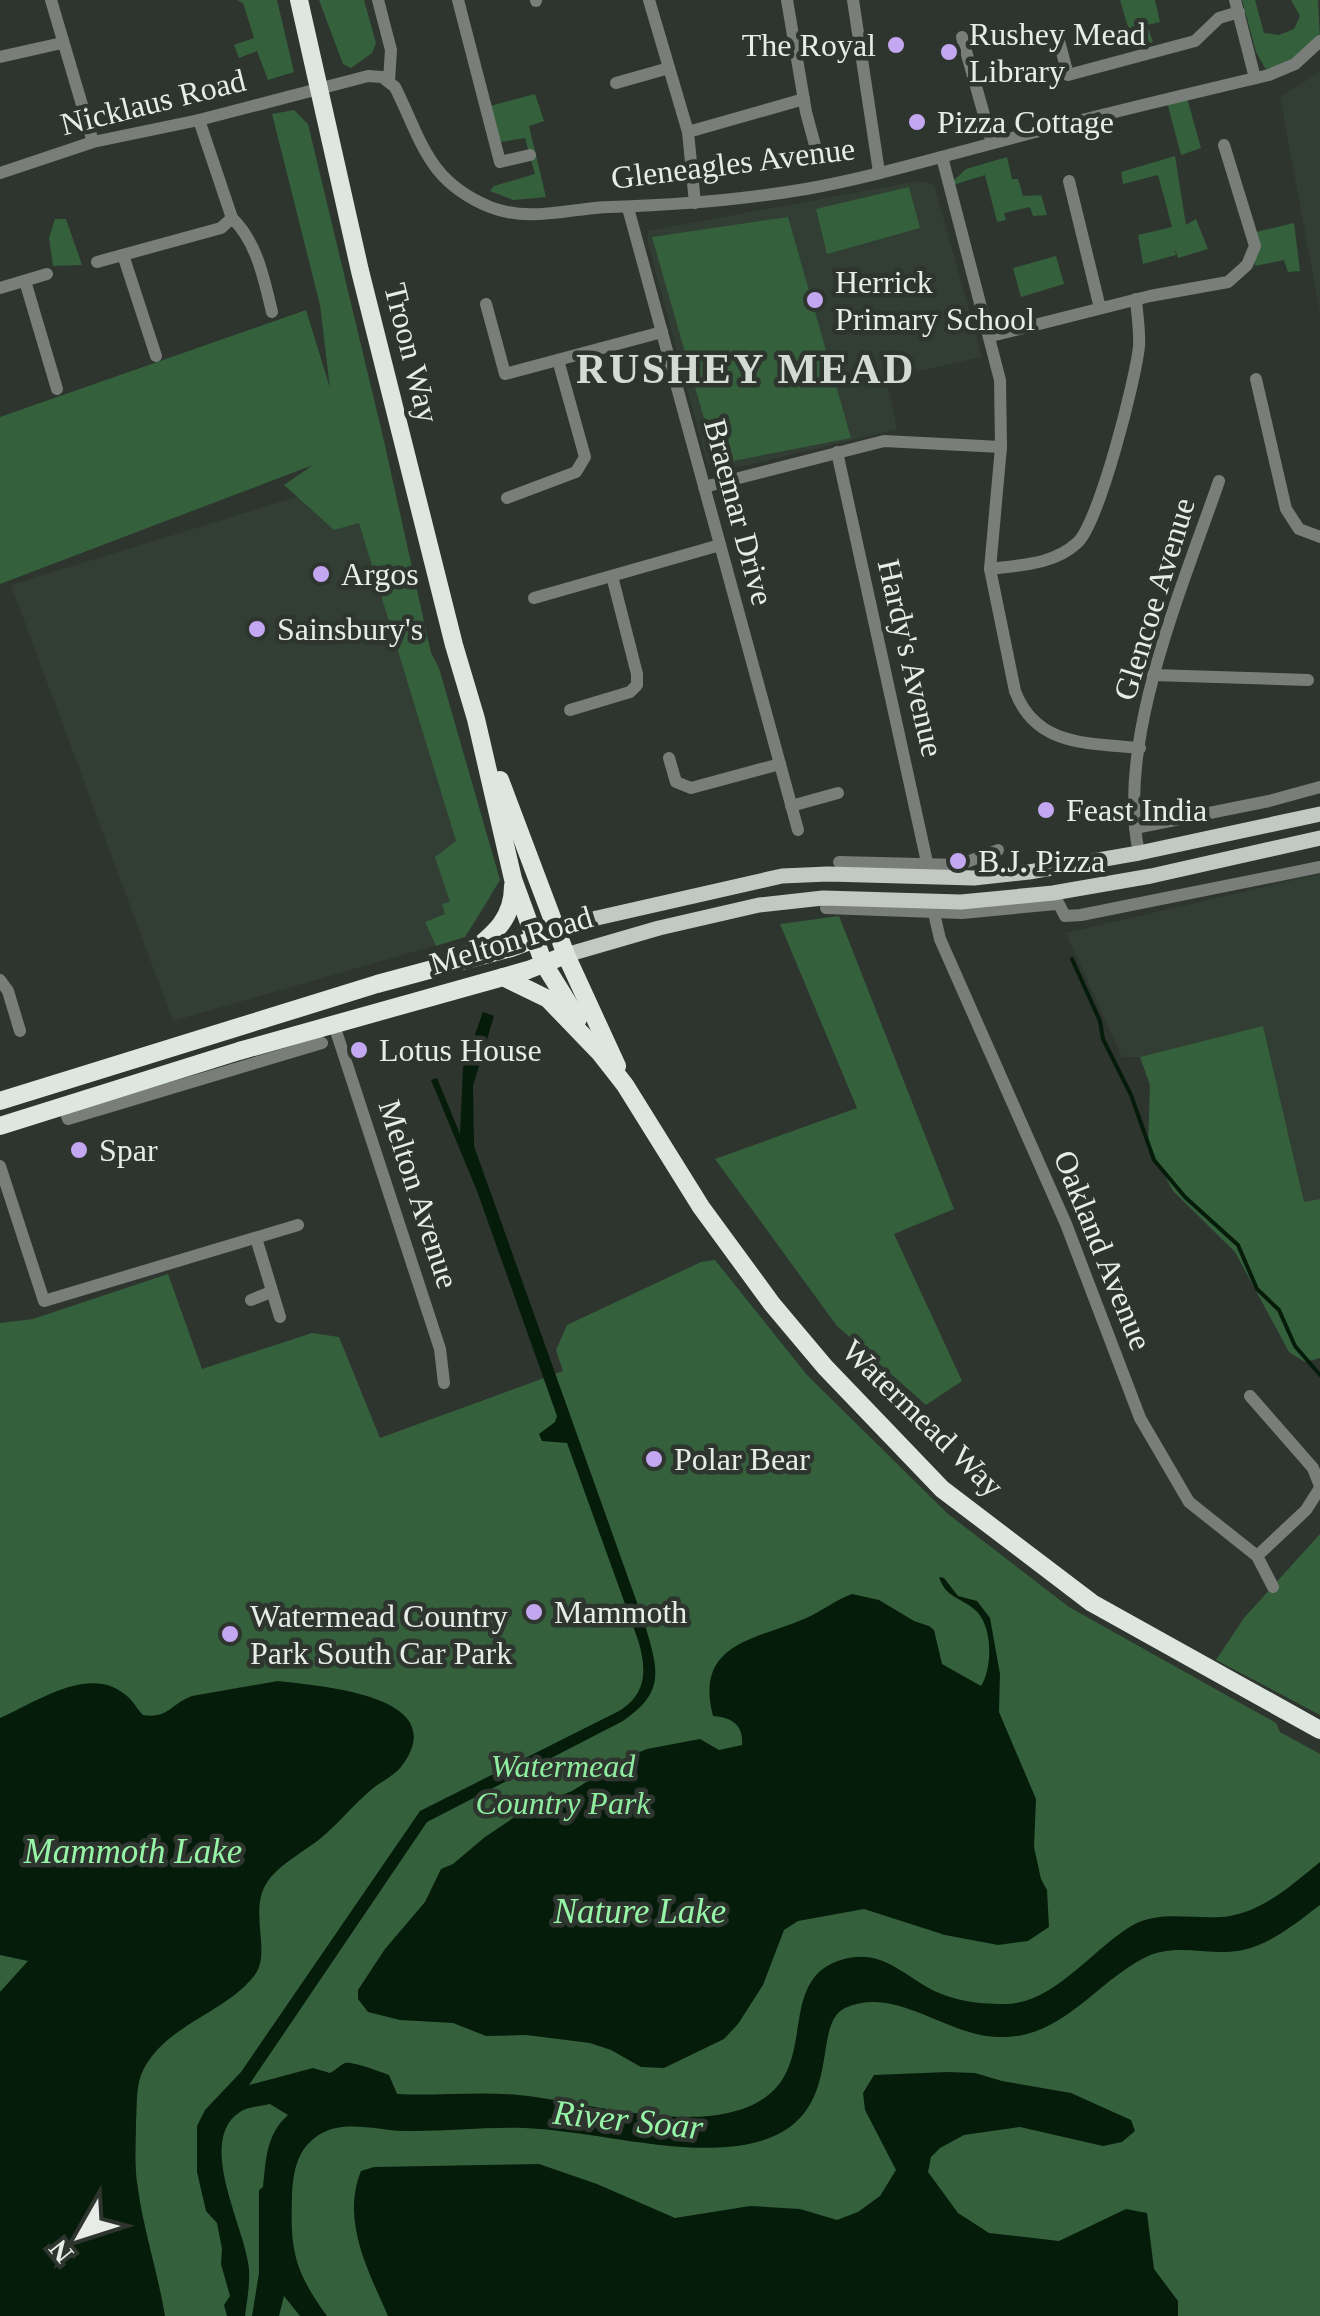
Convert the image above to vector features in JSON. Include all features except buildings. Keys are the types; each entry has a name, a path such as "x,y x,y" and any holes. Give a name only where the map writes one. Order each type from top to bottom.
{"highway":[{"name":"Troon Way","path":"299,0 365,290 514,879 534,940"},
{"name":"Troon Way","path":"476,719 556,931"},
{"name":"Melton Road","path":"459,962 508,916 513,904 514,879"},
{"name":"Melton Road","path":"0,1126 64,1106 128,1094 222,1042 377,984 556,931"},
{"name":"Watermead Way","path":"556,931 625,1085"},
{"name":"Watermead Way","path":"534,940 544,964 600,1053 625,1085 701,1207 772,1304 824,1367 942,1489 1092,1603 1320,1730"},
{"name":"Melton Road","path":"0,1102 78,1077 222,1042 284,1046 334,1025 503,978 566,955"},
{"name":"Watermead Way","path":"503,978 548,999 600,1053"},
{"path":"78,1077 88,1082 138,1069 146,1073 148,1080"}],"main road":[{"name":"Melton Road","path":"556,931 596,918 782,876 929,870 974,878 1029,872 1138,854 1320,814"},
{"path":"1218,838 1225,844 1284,831 1292,844"},
{"name":"Melton Road","path":"566,955 758,905 932,906 1054,899 1320,838"},
{"path":"820,874 825,903"}],"street":[{"path":"52,0 92,142"},
{"path":"320,86 375,75 389,80 391,50 378,0"},
{"path":"458,0 500,162 530,155"},
{"path":"649,0 688,132 695,203"},
{"path":"788,0 816,148"},
{"path":"853,0 879,172"},
{"path":"1058,37 1068,75 1195,41 1237,6 1256,78"},
{"path":"962,37 992,144"},
{"path":"0,57 62,42"},
{"name":"Gleneagles Avenue","path":"389,80 420,147 451,184 471,197 514,214 554,214 806,189 1256,78 1294,64 1320,42"},
{"path":"616,83 669,68"},
{"name":"Nicklaus Road","path":"0,173 92,142 199,120 320,86"},
{"path":"688,132 804,99"},
{"path":"199,120 232,218 251,244 261,298 272,312"},
{"path":"991,336 1136,299 1228,282 1247,265 1255,246 1224,145"},
{"path":"942,158 1000,380 1001,447 990,569 1022,711 1050,734 1140,748"},
{"path":"1057,199 1071,188 1100,308"},
{"name":"Braemar Drive","path":"628,208 798,830"},
{"path":"97,262 221,228 232,218"},
{"path":"123,255 156,356"},
{"path":"0,288 47,274"},
{"path":"25,281 47,374 57,388"},
{"path":"990,569 1043,562 1080,542 1090,525 1120,427 1139,346 1136,299"},
{"path":"486,304 505,374 662,332"},
{"path":"507,498 576,472 586,457 558,360"},
{"path":"1256,379 1286,509 1300,529 1320,537"},
{"path":"704,488 884,441 1001,447"},
{"name":"Hardy's Avenue","path":"836,452 929,870"},
{"name":"Glencoe Avenue","path":"1138,854 1134,790 1154,675 1220,481"},
{"path":"534,598 720,545"},
{"path":"570,710 630,692 637,686 612,576"},
{"path":"1154,675 1308,680"},
{"path":"669,758 676,782 692,788 780,764"},
{"path":"1135,828 1320,787"},
{"path":"791,806 838,792"},
{"path":"839,862 929,870 959,866 998,850"},
{"name":"Melton Road","path":"1054,899 1065,916 1081,915 1320,867"},
{"name":"Oakland Avenue","path":"932,906 940,939 1066,1224 1140,1418 1189,1502 1256,1556 1273,1587"},
{"path":"0,980 8,992 13,1024"},
{"name":"Melton Avenue","path":"334,1025 440,1348 444,1383"},
{"path":"128,1094 284,1046 322,1042"},
{"path":"0,1166 44,1302 298,1225"},
{"path":"256,1238 280,1317"},
{"path":"251,1300 271,1292"},
{"path":"1250,1396 1313,1468 1320,1487 1306,1510 1256,1556"}],"shaded area":[{"path":"1320,72 1320,312 1280,97"},
{"name":"Herrick Primary School","path":"918,181 934,184 982,357 886,378 897,429 722,471 712,468 707,462 648,231"},
{"path":"348,481 491,898 465,937 173,1021 11,585"},
{"path":"1320,874 1320,1199 1304,1203 1263,1027 1140,1057 1122,1057 1066,933"}],"green space":[{"path":"237,0 277,0 294,72 268,80 257,51 239,58 234,45 254,38 243,3"},
{"path":"319,0 364,0 376,43 372,53 351,68 343,64"},
{"path":"1120,0 1155,0 1160,22 1147,25 1153,42 1134,48"},
{"path":"1242,0 1255,0 1264,33 1279,35 1294,29 1300,16 1291,0 1318,0 1320,40 1269,75 1256,52"},
{"path":"535,94 544,121 529,126 546,197 513,200 490,191 494,186 535,174 525,138 495,143 486,107"},
{"path":"1187,98 1201,148 1181,155 1167,102"},
{"path":"294,110 308,124 431,653 439,668 500,880 465,937 436,946 425,922 445,914 442,904 450,902 435,857 456,841 359,523 334,530 284,485 313,465 0,584 0,417 306,310 330,388 320,305 272,114"},
{"path":"1175,156 1186,225 1196,219 1208,249 1178,258 1175,249 1176,255 1143,264 1138,235 1172,227 1158,175 1123,184 1121,172"},
{"path":"1007,157 1012,179 1018,179 1023,196 1041,195 1047,215 1033,216 1030,207 1004,213 1006,220 997,222 985,175 953,185 966,169"},
{"path":"909,187 920,228 827,254 816,209"},
{"path":"788,217 851,438 717,464 652,237"},
{"path":"55,219 66,219 82,265 53,266 49,238"},
{"path":"1294,223 1300,271 1288,272 1284,260 1255,266 1252,233"},
{"path":"1056,256 1064,284 1021,297 1013,268"},
{"path":"839,916 954,1209 894,1234 962,1381 926,1405 837,1326 715,1159 857,1108 780,924"},
{"path":"1263,1026 1304,1202 1320,1199 1320,1358 1305,1362 1289,1352 1235,1252 1173,1191 1148,1145 1150,1085 1140,1057"},
{"name":"Watermead Country Park","path":"715,1260 807,1375 948,1514 1069,1607 1276,1723 1280,1732 1320,1754 1320,2316 315,2316 306,2303 300,2316 0,2316 0,1323 33,1319 168,1274 202,1369 312,1333 339,1337 380,1438 563,1371 556,1350 567,1325 701,1262"},
{"path":"1320,1534 1320,1715 1216,1660 1244,1618"}],"water":[{"name":"River Soar","path":"483,1012 494,1016 473,1086 474,1146 645,1625 655,1679 646,1700 623,1721 427,1822 249,2085 313,2068 330,2073 349,2063 389,2075 397,2094 503,2094 651,2115 721,2114 750,2106 774,2090 786,2074 804,1998 812,1981 824,1968 844,1959 883,1961 947,1996 1006,2004 1024,2001 1057,1985 1133,1925 1169,1916 1243,1913 1278,1895 1320,1862 1320,1905 1284,1932 1254,1947 1231,1952 1170,1951 1146,1957 1059,2020 1020,2035 978,2034 883,2003 845,2008 835,2018 829,2033 822,2072 804,2113 785,2130 757,2142 706,2148 523,2128 331,2129 314,2139 302,2153 295,2169 292,2197 297,2260 327,2316 300,2316 284,2296 279,2316 252,2316 259,2273 259,2190 263,2187 271,2139 288,2115 270,2104 247,2109 227,2125 222,2143 222,2164 249,2275 245,2316 227,2316 224,2305 230,2296 221,2264 217,2223 206,2211 197,2172 197,2126 205,2110 241,2072 420,1811 619,1711 635,1697 642,1680 638,1640 567,1443 542,1441 539,1434 557,1416 477,1191 431,1080 437,1078 460,1134 463,1068"},
{"name":"Nature Lake","path":"939,1577 958,1596 977,1601 990,1618 1000,1674 999,1712 1036,1799 1034,1847 1047,1890 1049,1927 1028,1941 998,1945 945,1935 864,1909 798,1921 784,1930 763,1985 738,2024 724,2039 664,2068 641,2067 590,2043 526,2035 486,2036 453,2023 400,2020 368,2012 358,1999 358,1990 385,1949 425,1902 441,1869 525,1810 572,1791 647,1749 700,1739 719,1750 742,1745 735,1723 713,1716 709,1692 712,1673 720,1659 748,1640 804,1619 852,1594 879,1600 929,1626 934,1630 942,1664 981,1686 989,1657 985,1625 974,1609 945,1589"},
{"name":"Mammoth Lake","path":"278,1681 322,1686 376,1699 397,1709 411,1724 413,1743 398,1770 268,1881 260,1905 261,1956 254,1976 226,2001 163,2044 141,2075 137,2092 137,2181 165,2316 0,2316 0,1992 28,1961 0,1955 0,1718 80,1684 113,1687 143,1715 152,1716 192,1696"},
{"path":"975,2073 1071,2093 1131,2120 1135,2131 1122,2142 1103,2146 1020,2127 964,2135 931,2157 928,2172 958,2213 989,2233 1059,2241 1126,2209 1147,2213 1154,2269 1178,2301 1178,2316 388,2316 360,2245 355,2227 356,2190 361,2171 374,2167 539,2164 675,2218 750,2206 800,2209 837,2220 858,2212 880,2196 896,2170 865,2110 863,2093 874,2075"}],"waterway":[{"path":"1072,959 1100,1021 1103,1039 1131,1095 1154,1160 1185,1197 1238,1245 1257,1289 1279,1310 1295,1346 1320,1375"}],"place":[{"name":"The Royal","path":"896,45"},
{"name":"Rushey Mead Library","path":"949,52"},
{"name":"Pizza Cottage","path":"917,122"},
{"name":"Herrick Primary School","path":"815,300"},
{"name":"Argos","path":"321,574"},
{"name":"Sainsbury's","path":"257,629"},
{"name":"Feast India","path":"1046,810"},
{"name":"B.J. Pizza","path":"958,861"},
{"name":"Lotus House","path":"359,1050"},
{"name":"Spar","path":"79,1150"},
{"name":"Polar Bear","path":"654,1459"},
{"name":"Mammoth","path":"534,1612"},
{"name":"Watermead Country Park South Car Park","path":"230,1634"}],"district":[{"name":"RUSHEY MEAD","path":"746,369"}]}
